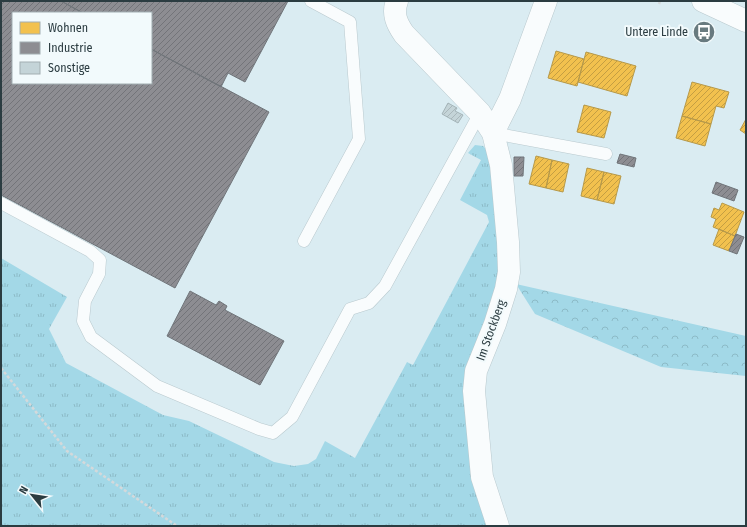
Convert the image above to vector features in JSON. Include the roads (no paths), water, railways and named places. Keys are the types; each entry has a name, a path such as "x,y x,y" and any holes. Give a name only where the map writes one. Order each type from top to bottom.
{"street":[{"name":"Im Stockberg","path":"397,1 394,8 397,24 404,34 480,113 493,133 501,165 508,242 509,272 506,289 495,324 476,371 474,391 482,477 498,526"},
{"path":"493,133 510,99 546,1"},
{"path":"703,1 746,21"}],"lane":[{"path":"304,241 358,139 350,22 311,1"},
{"path":"1,203 90,252 100,260 100,274 85,301 83,321 91,336 157,386 259,429 273,433 292,417 350,309 369,304 385,286 480,113"},
{"path":"493,133 606,154"}],"place":[{"name":"Untere Linde","path":"704,32"}]}
